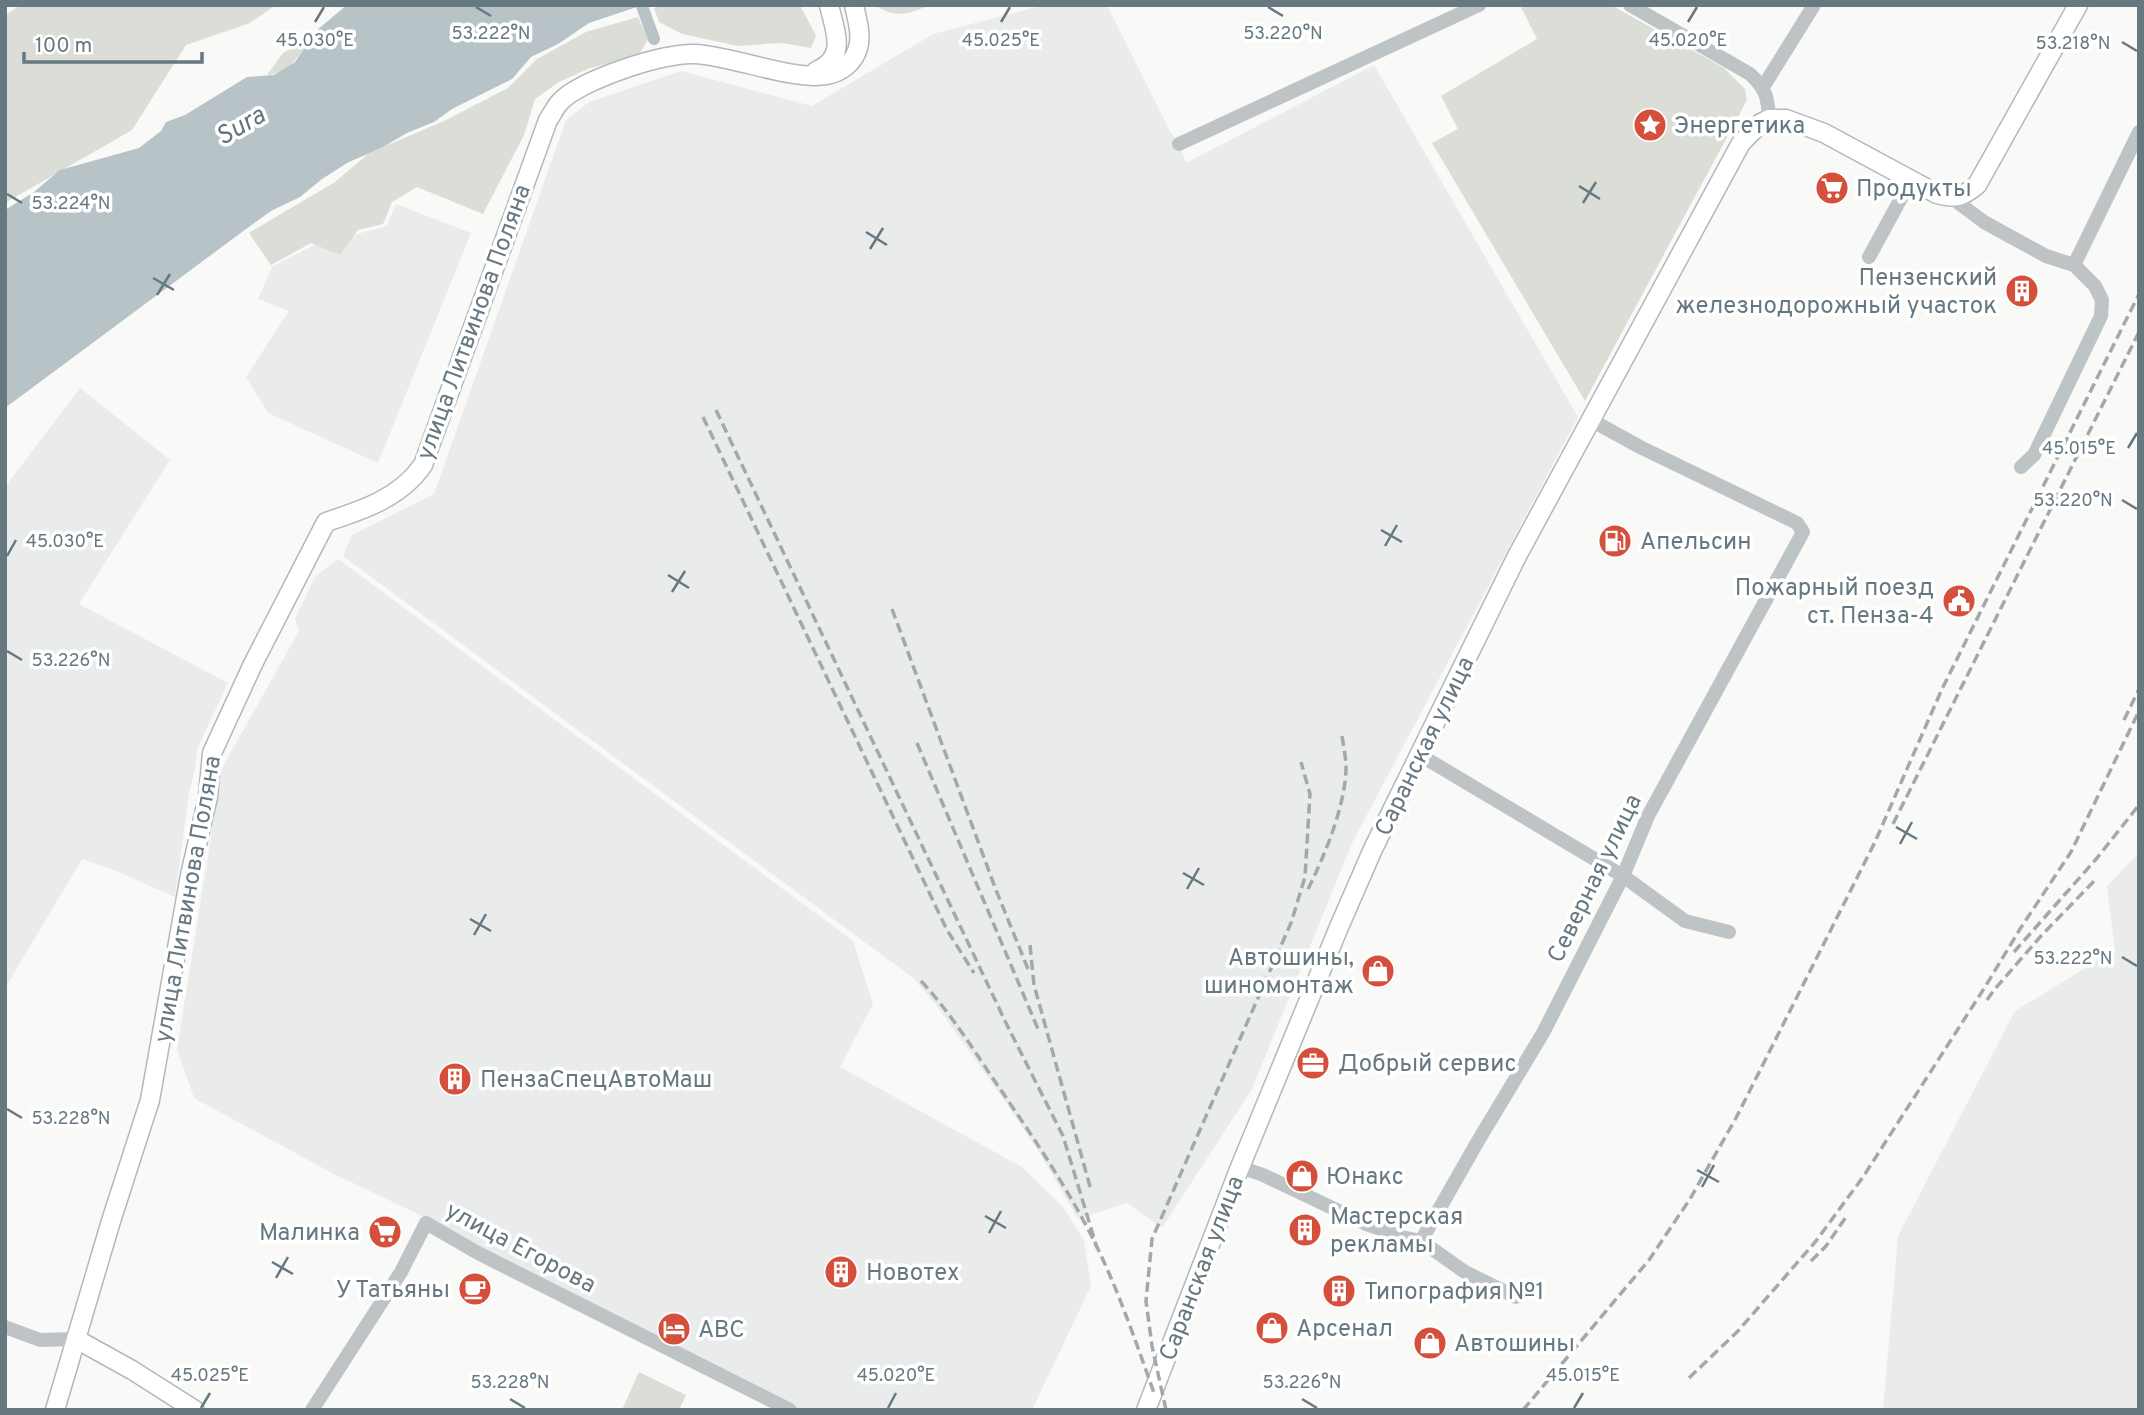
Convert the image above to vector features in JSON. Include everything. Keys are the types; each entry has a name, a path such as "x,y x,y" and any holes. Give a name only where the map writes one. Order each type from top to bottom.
{"main road":[{"path":"1769,119 1786,119 1824,132 1937,194 1952,198 1965,195 1977,185 2078,5"},
{"path":"808,75 825,67 836,55 830,9"},
{"path":"808,75 830,74 849,64 860,38 855,11"},
{"name":"улица Литвинова Поляна","path":"55,1410 150,1100 190,874 208,797 212,753 253,664 326,522 359,511 396,492 412,480 423,465 548,120 559,103 588,84 626,69 679,55 717,57 808,75"},
{"name":"Саранская улица","path":"1146,1410 1240,1167 1373,849 1517,556 1733,157 1751,132 1769,119"},
{"path":"76,1339 195,1410"}],"street":[{"path":"1179,144 1479,5"},
{"path":"1630,5 1750,74 1763,87 1769,106 1769,119"},
{"path":"1763,87 1814,5"},
{"path":"2074,265 2139,132"},
{"path":"1869,257 1911,180"},
{"path":"1952,198 1984,222 2046,256 2074,265 2095,286 2102,300 2101,316 2034,455 2021,467"},
{"name":"Северная улица","path":"1422,1241 1478,1141 1544,1033 1623,876 1648,816 1803,532 1797,523 1640,447 1591,420"},
{"path":"1420,755 1623,876 1685,921 1729,932"},
{"path":"1240,1167 1263,1175 1366,1224 1422,1241 1465,1272 1517,1297"},
{"name":"улица Егорова","path":"312,1410 401,1272 426,1223 501,1264 790,1410"},
{"path":"5,1327 40,1340 76,1339"}],"shaded area":[{"path":"21,5 276,5 250,23 186,45 132,130 5,203 5,15"},
{"path":"662,5 800,5 816,36 811,48 782,43 738,46 682,34 659,22 654,8"},
{"path":"875,5 931,5 897,14"},
{"path":"1044,5 1107,5 1179,144 1186,163 1374,65 1578,417 1352,843 1252,1089 1162,1228 1127,1203 1078,1219 1039,1152 995,1087 913,978 343,556 352,535 434,494 566,120 589,102 681,71 812,106 933,34"},
{"path":"1520,5 1611,5 1724,68 1745,89 1747,100 1585,401 1432,143 1458,129 1441,96 1537,39"},
{"path":"638,17 648,39 638,57 590,68 559,82 535,99 524,135 483,214 417,187 392,202 383,224 358,230 340,255 311,243 271,265 249,233 335,182 369,153 446,120 508,88 537,59 586,32"},
{"path":"299,44 306,46 294,61 285,69 267,75 283,53"},
{"path":"396,204 471,233 378,463 268,413 246,377 289,311 258,299 272,267 312,246 387,226"},
{"path":"80,388 170,460 79,604 228,683 197,749 175,897 82,859 5,988 5,487"},
{"path":"338,559 853,941 873,1004 840,1067 1022,1167 1063,1207 1084,1240 1091,1286 1032,1410 799,1410 589,1305 414,1212 334,1174 194,1098 177,1049 222,768 299,631 295,618 315,577"},
{"path":"2139,853 2139,1410 1883,1410 1898,1236 2015,1011 2115,950 2107,886"},
{"path":"639,1372 686,1395 679,1410 622,1410"}],"water":[{"name":"Sura","path":"347,5 643,5 589,23 558,44 531,57 512,79 452,109 434,122 347,163 300,197 271,211 5,408 5,210 34,192 60,170 139,148 161,131 166,122 185,115 247,77 274,75 295,62 317,30"}],"waterway":[{"path":"642,6 654,39"}],"railway":[{"path":"1523,1410 1649,1260 1690,1199 1736,1118 1875,842 1942,689 2139,294"},
{"path":"1893,824 2139,332"},
{"path":"716,410 1006,1023 1063,1136 1097,1248"},
{"path":"703,417 947,930 974,973"},
{"path":"892,609 1028,969"},
{"path":"2124,720 2139,689"},
{"path":"1689,1378 1738,1331 1816,1241 1863,1177 2071,852 2139,711"},
{"path":"1308,889 1328,845 1343,795 1346,764 1341,731"},
{"path":"917,743 1038,1029"},
{"path":"1166,1410 1152,1346 1146,1301 1152,1239 1291,923 1305,877 1310,794 1301,762"},
{"path":"2014,952 2097,858 2139,805"},
{"path":"1987,1000 2041,936 2096,879"},
{"path":"1030,945 1034,985 1091,1190"},
{"path":"921,981 968,1042 1036,1141 1075,1205 1114,1284 1154,1393"},
{"path":"1811,1261 1826,1246 1848,1214"}],"place":[{"name":"Энергетика","path":"1650,125"},
{"name":"Продукты","path":"1832,188"},
{"name":"Пензенский железнодорожный участок","path":"2022,291"},
{"name":"Апельсин","path":"1615,541"},
{"name":"Пожарный поезд ст. Пенза-4","path":"1959,601"},
{"name":"Автошины, шиномонтаж","path":"1378,971"},
{"name":"Добрый сервис","path":"1313,1063"},
{"name":"ПензаСпецАвтоМаш","path":"455,1079"},
{"name":"Юнакс","path":"1302,1176"},
{"name":"Мастерская рекламы","path":"1305,1230"},
{"name":"Малинка","path":"385,1232"},
{"name":"Новотех","path":"841,1272"},
{"name":"У Татьяны","path":"475,1289"},
{"name":"Типография №1","path":"1339,1291"},
{"name":"Арсенал","path":"1272,1328"},
{"name":"ABC","path":"674,1329"},
{"name":"Автошины","path":"1430,1343"}]}
